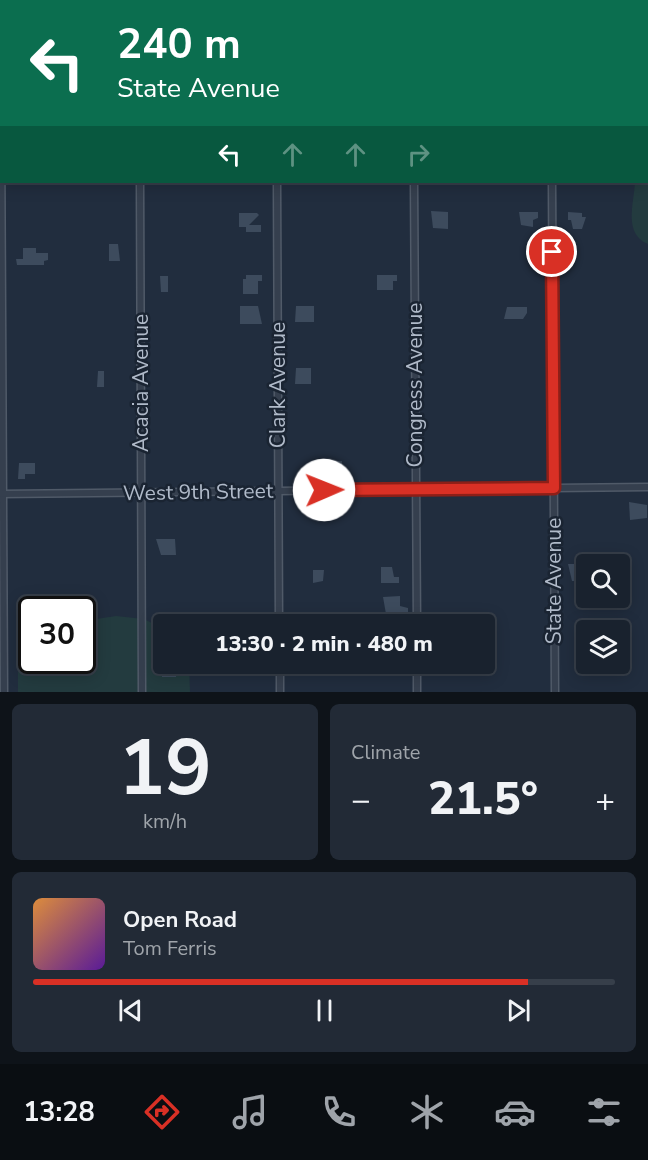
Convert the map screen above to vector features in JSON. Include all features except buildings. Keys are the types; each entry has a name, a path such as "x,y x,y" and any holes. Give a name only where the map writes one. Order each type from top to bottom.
{"street":[{"path":"1,183 4,692"},
{"name":"Acacia Avenue","path":"140,183 142,692"},
{"name":"Clark Avenue","path":"277,183 279,614"},
{"name":"Congress Avenue","path":"414,183 417,614"},
{"name":"State Avenue","path":"552,183 555,692"},
{"name":"West 9th Street","path":"2,494 648,487"},
{"path":"279,674 280,692"},
{"path":"417,674 417,692"}],"green space":[{"path":"635,183 648,183 648,244 635,233 632,208"},
{"path":"116,616 144,619 153,624 153,674 189,674 190,692 18,692 18,674 96,674 96,619"}],"route":[{"path":"324,490 554,488 552,252"}]}
